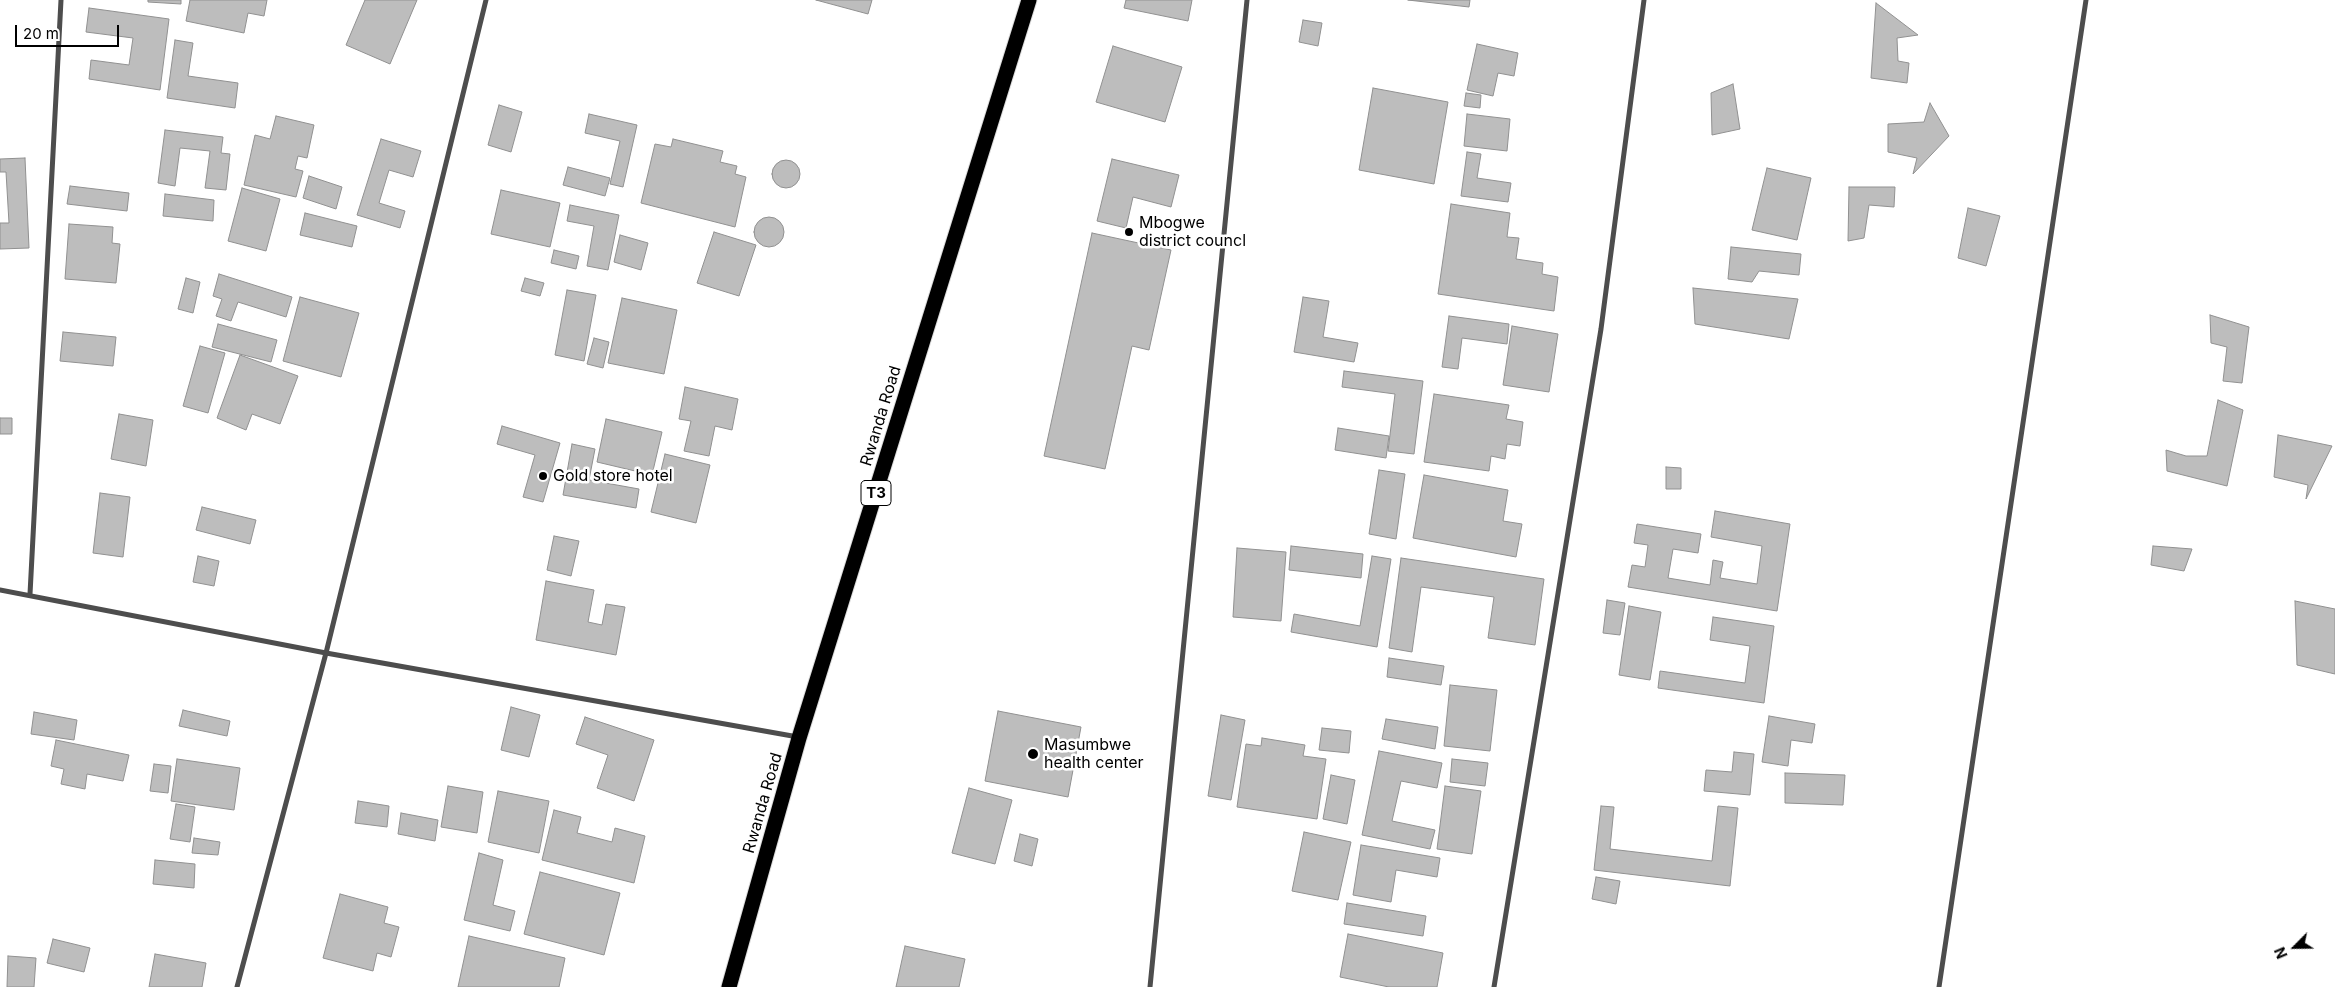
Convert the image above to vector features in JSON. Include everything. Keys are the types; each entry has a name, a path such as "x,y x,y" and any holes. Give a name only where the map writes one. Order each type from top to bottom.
{"highway":[{"name":"Rwanda Road","path":"729,987 799,738 1029,0"}],"street":[{"path":"30,594 61,0"},
{"path":"237,987 326,653 486,0"},
{"path":"1150,987 1247,0"},
{"path":"1494,987 1601,328 1644,0"},
{"path":"1939,987 2086,0"},
{"path":"0,590 30,594 326,653 799,738"}],"building":[{"path":"148,0 181,0 181,4 148,2"},
{"path":"190,0 267,0 264,16 248,13 244,33 186,21"},
{"path":"365,0 417,0 390,64 346,45"},
{"path":"816,0 872,0 868,14"},
{"path":"1126,0 1192,0 1188,21 1124,8"},
{"path":"1408,0 1470,0 1469,7"},
{"path":"1876,3 1918,35 1897,38 1898,61 1909,63 1907,83 1871,78"},
{"path":"89,8 169,19 160,90 89,79 91,60 129,65 133,38 86,32"},
{"path":"1303,20 1322,23 1318,46 1299,42"},
{"path":"175,40 193,43 188,76 238,83 235,108 167,98"},
{"path":"1477,44 1518,53 1514,76 1498,73 1493,96 1467,90"},
{"path":"1113,46 1182,67 1165,122 1096,102"},
{"path":"1733,84 1740,129 1712,135 1711,93"},
{"path":"1373,88 1448,102 1434,184 1359,170"},
{"path":"1466,93 1481,95 1480,108 1464,106"},
{"path":"1930,103 1949,136 1913,174 1917,158 1888,152 1888,124 1924,122"},
{"path":"499,105 522,112 511,152 488,145"},
{"path":"589,114 637,125 623,187 610,184 620,141 585,133"},
{"path":"1467,114 1510,119 1507,151 1464,146"},
{"path":"276,116 314,125 307,158 298,156 295,169 303,171 296,197 244,185 255,135 270,139"},
{"path":"165,130 223,137 221,153 230,154 226,190 205,188 210,151 180,148 175,186 158,183"},
{"path":"381,139 421,151 413,177 389,170 379,203 405,211 400,228 357,215"},
{"path":"673,139 723,151 720,162 737,166 735,174 746,177 735,227 641,203 655,144 671,147"},
{"path":"1467,152 1481,154 1477,178 1511,183 1508,202 1461,196"},
{"path":"25,158 29,248 0,249 0,223 9,223 6,172 0,172 0,159"},
{"path":"1112,159 1179,175 1171,207 1133,197 1126,228 1097,221"},
{"path":"786,160 796,164 800,174 796,184 786,188 776,184 772,174 776,164"},
{"path":"568,167 610,178 605,196 563,185"},
{"path":"1767,168 1811,178 1797,240 1752,230"},
{"path":"309,176 342,187 336,209 303,198"},
{"path":"70,186 129,193 127,211 67,204"},
{"path":"1849,187 1895,187 1894,207 1869,205 1864,238 1848,241"},
{"path":"242,188 280,199 266,251 228,241"},
{"path":"501,190 560,203 550,247 491,234"},
{"path":"165,194 214,200 213,221 163,216"},
{"path":"1451,204 1510,213 1507,237 1519,238 1516,259 1543,263 1542,274 1558,277 1554,311 1438,294"},
{"path":"570,205 619,215 608,270 587,266 594,226 567,221"},
{"path":"1968,208 2000,216 1986,266 1958,258"},
{"path":"305,213 357,226 352,247 300,235"},
{"path":"769,217 779,222 784,232 779,242 769,247 759,242 754,232 759,222"},
{"path":"69,224 113,227 112,243 120,244 116,283 65,279"},
{"path":"714,232 756,245 739,296 697,283"},
{"path":"1092,233 1171,250 1149,350 1132,346 1105,469 1044,456"},
{"path":"620,235 648,243 641,270 614,262"},
{"path":"1731,247 1801,254 1799,275 1759,271 1752,282 1728,279"},
{"path":"554,250 579,256 576,269 551,263"},
{"path":"219,274 292,297 286,317 238,302 231,321 216,316 222,299 213,296"},
{"path":"186,278 200,282 193,313 178,309"},
{"path":"525,278 544,283 540,296 521,291"},
{"path":"1693,288 1798,299 1789,339 1695,324"},
{"path":"567,290 596,295 584,361 555,355"},
{"path":"300,297 359,313 341,377 283,361"},
{"path":"1303,297 1329,301 1323,337 1358,343 1354,362 1294,352"},
{"path":"622,298 677,310 664,374 608,363"},
{"path":"2210,315 2249,327 2242,383 2223,381 2227,347 2211,343"},
{"path":"1449,316 1509,324 1507,344 1462,338 1458,369 1442,367"},
{"path":"218,324 277,340 271,362 212,347"},
{"path":"1512,326 1558,334 1549,392 1503,385"},
{"path":"63,332 116,337 113,366 60,361"},
{"path":"594,338 609,342 603,368 587,364"},
{"path":"200,346 225,353 208,413 183,406"},
{"path":"240,355 298,376 280,424 252,414 246,430 217,418"},
{"path":"1344,371 1423,381 1414,454 1388,451 1395,394 1342,387"},
{"path":"685,387 738,399 732,430 715,426 709,456 684,451 691,421 679,419"},
{"path":"1434,394 1509,405 1506,419 1523,422 1520,446 1507,444 1505,459 1491,456 1489,471 1424,462"},
{"path":"2218,400 2243,410 2227,486 2167,471 2166,450 2186,456 2207,456"},
{"path":"119,414 153,420 146,466 111,459"},
{"path":"0,418 12,418 12,434 0,434"},
{"path":"606,419 662,432 652,475 597,462"},
{"path":"502,426 560,443 543,502 523,497 535,455 497,444"},
{"path":"1338,428 1389,436 1386,458 1335,450"},
{"path":"2278,435 2332,446 2306,499 2308,485 2274,477"},
{"path":"572,444 595,449 589,480 639,489 636,508 563,495"},
{"path":"665,454 710,465 696,523 651,512"},
{"path":"1666,467 1681,468 1681,489 1666,489"},
{"path":"1379,470 1405,474 1396,539 1369,534"},
{"path":"1424,475 1508,490 1503,521 1522,524 1516,557 1413,538"},
{"path":"100,493 130,497 123,557 93,553"},
{"path":"202,507 256,520 250,544 196,530"},
{"path":"1715,511 1790,524 1777,611 1628,587 1632,565 1645,567 1648,545 1634,543 1637,524 1701,534 1698,553 1673,549 1668,578 1710,585 1713,560 1723,562 1720,578 1757,584 1762,546 1711,537"},
{"path":"554,536 579,541 571,576 547,570"},
{"path":"1291,546 1363,554 1361,578 1289,570"},
{"path":"2153,546 2192,549 2184,571 2151,565"},
{"path":"1237,548 1286,552 1281,621 1233,617"},
{"path":"198,556 219,561 214,586 193,582"},
{"path":"1372,556 1391,559 1377,647 1291,632 1294,614 1360,626"},
{"path":"1401,558 1544,579 1535,645 1488,638 1494,597 1421,587 1412,652 1389,648"},
{"path":"546,581 594,590 588,622 602,625 606,604 625,607 616,655 536,640"},
{"path":"1607,600 1625,603 1620,635 1603,633"},
{"path":"2295,601 2335,609 2335,674 2297,665"},
{"path":"1629,606 1661,612 1650,680 1619,675"},
{"path":"1713,617 1774,626 1764,703 1658,688 1660,671 1745,683 1750,646 1710,640"},
{"path":"1389,658 1444,666 1441,685 1387,677"},
{"path":"1450,685 1497,690 1490,751 1444,746"},
{"path":"511,707 540,715 529,757 501,750"},
{"path":"183,710 230,721 227,736 179,726"},
{"name":"Masumbwe health center","path":"998,711 1081,727 1068,797 985,781"},
{"path":"34,712 77,720 74,740 31,734"},
{"path":"1221,715 1245,720 1231,800 1208,796"},
{"path":"1769,716 1815,724 1812,743 1791,740 1788,766 1762,762"},
{"path":"585,717 654,740 634,801 597,788 608,755 576,744"},
{"path":"1386,719 1438,727 1435,749 1382,739"},
{"path":"1322,728 1351,731 1349,753 1319,750"},
{"path":"1262,738 1305,745 1303,756 1326,759 1317,819 1237,807 1246,744 1261,746"},
{"path":"56,740 129,755 123,781 87,774 85,789 61,784 64,769 51,766"},
{"path":"1379,751 1442,763 1437,788 1401,781 1392,821 1435,830 1430,849 1362,835"},
{"path":"1734,752 1754,754 1750,795 1704,791 1706,770 1732,772"},
{"path":"177,759 240,768 234,810 171,801"},
{"path":"1452,759 1488,763 1485,786 1450,782"},
{"path":"154,764 171,766 168,793 150,791"},
{"path":"1785,773 1845,775 1843,805 1785,803"},
{"path":"1331,775 1355,780 1347,824 1323,819"},
{"path":"448,786 483,792 477,833 441,827"},
{"path":"1445,786 1481,791 1472,854 1437,849"},
{"path":"969,788 1012,800 995,864 952,853"},
{"path":"498,791 549,801 539,853 488,842"},
{"path":"358,801 389,806 387,827 355,823"},
{"path":"176,804 195,807 190,842 170,839"},
{"path":"1601,806 1614,807 1610,849 1712,861 1718,806 1738,808 1730,886 1594,870"},
{"path":"554,810 581,817 577,833 612,842 615,828 645,836 634,883 542,860"},
{"path":"401,813 438,820 435,841 398,834"},
{"path":"1304,832 1351,842 1338,900 1292,891"},
{"path":"1020,834 1038,839 1032,866 1014,861"},
{"path":"194,838 220,842 218,855 192,853"},
{"path":"1361,845 1440,858 1437,877 1396,870 1391,902 1353,895"},
{"path":"479,853 503,860 493,905 515,911 510,931 464,920"},
{"path":"155,860 195,864 194,888 153,884"},
{"path":"540,872 620,893 604,955 524,934"},
{"path":"1596,877 1620,881 1616,904 1592,899"},
{"path":"340,894 388,907 384,923 399,927 391,957 377,953 373,971 323,958"},
{"path":"1347,903 1426,916 1423,936 1344,924"},
{"path":"1348,934 1443,953 1437,987 1389,987 1340,977"},
{"path":"469,936 565,958 559,987 458,987"},
{"path":"53,939 90,948 84,972 47,963"},
{"path":"905,946 965,959 959,987 896,987"},
{"path":"155,954 206,963 202,987 149,987"},
{"path":"8,956 36,958 34,987 7,987"}],"place":[{"name":"Mbogwe district councl","path":"1129,232"},
{"name":"Gold store hotel","path":"543,476"},
{"name":"Masumbwe health center","path":"1033,754"}]}
